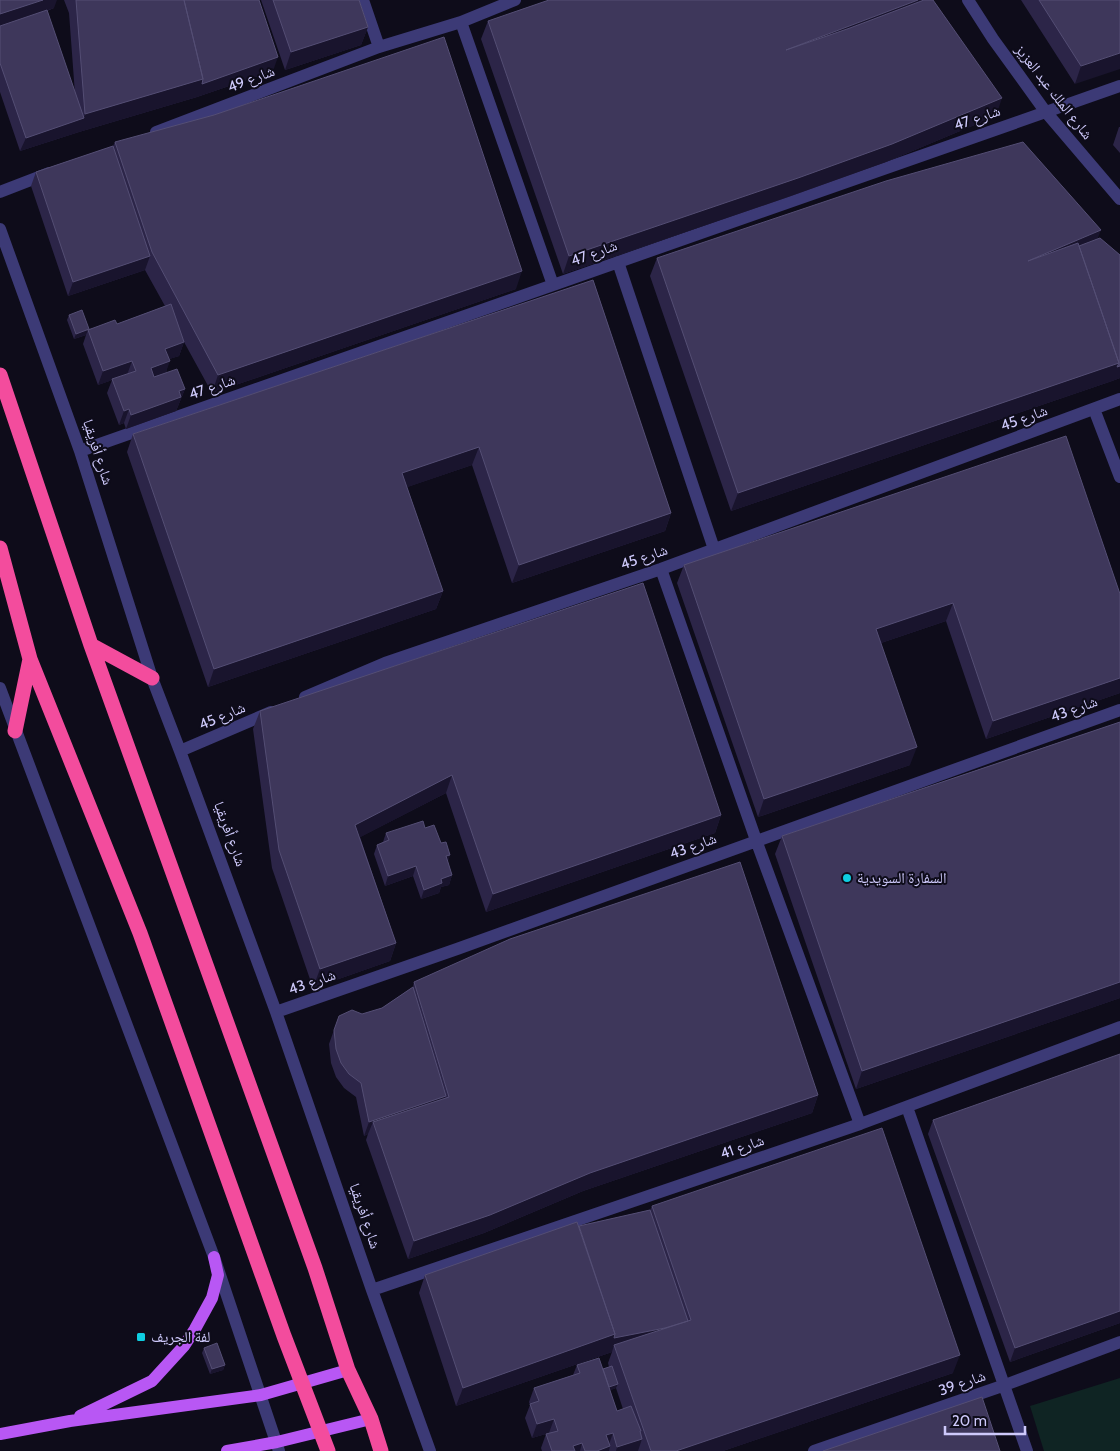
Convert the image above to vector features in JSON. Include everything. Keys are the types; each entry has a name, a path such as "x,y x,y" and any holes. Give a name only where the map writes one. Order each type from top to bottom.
{"highway":[{"path":"0,375 92,645 315,1268 348,1370 371,1419 381,1451"},
{"path":"0,548 30,659 140,933 274,1307 328,1451"},
{"path":"92,645 152,678"},
{"path":"15,731 30,659"}],"main road":[{"path":"70,1421 152,1381 184,1346 196,1329 212,1298 218,1275 214,1257"},
{"path":"0,1434 70,1421 261,1395 348,1370"},
{"path":"227,1451 278,1446 322,1431 371,1419"}],"street":[{"path":"363,0 379,47"},
{"name":"شارع 49","path":"141,138 379,47 461,22 515,0"},
{"name":"شارع الملك عبد العزيز","path":"968,0 993,40 1046,111 1120,199"},
{"path":"461,22 553,285"},
{"name":"شارع 47","path":"80,450 1120,86"},
{"path":"0,192 61,168"},
{"name":"شارع أفريقيا","path":"0,228 80,450 152,678 276,1012 430,1451"},
{"path":"618,262 714,549"},
{"name":"شارع 45","path":"296,701 385,663 661,568 1120,400"},
{"path":"1094,409 1120,477"},
{"path":"661,568 756,840 860,1124"},
{"path":"0,688 214,1257 278,1446"},
{"name":"شارع 45","path":"180,751 278,709"},
{"name":"شارع 43","path":"276,1012 1120,710"},
{"name":"شارع 41","path":"372,1290 860,1124 1120,1027"},
{"path":"907,1107 1027,1451"},
{"name":"شارع 39","path":"814,1451 1005,1386 1120,1342"}],"green space":[{"path":"1120,1378 1120,1451 1044,1451 1030,1406"}],"building":[{"path":"0,0 43,0 0,14"},
{"path":"76,0 184,0 203,79 85,114"},
{"path":"184,0 259,0 278,57 202,84 203,79"},
{"path":"273,0 359,0 368,27 291,52"},
{"path":"549,0 918,0 786,50 924,0 933,0 1002,98 892,144 569,256 488,21"},
{"path":"1039,0 1120,0 1120,53 1081,66"},
{"path":"47,10 84,118 26,138 0,63 0,26"},
{"path":"444,37 522,271 218,375 152,252 115,142 214,115"},
{"path":"1023,142 1101,230 1028,261 1078,243 1119,363 738,493 657,258 886,181"},
{"path":"113,146 150,256 73,282 36,172"},
{"path":"1100,238 1120,255 1120,366 1117,367 1119,363 1079,246"},
{"path":"593,280 671,513 519,565 479,447 402,473 443,591 214,669 133,434"},
{"path":"171,304 184,342 165,349 170,361 151,368 154,377 177,369 185,389 179,391 181,397 131,415 129,409 124,411 112,379 136,371 132,361 103,371 88,330 115,320 117,324"},
{"path":"82,310 89,329 76,334 69,315"},
{"path":"1066,436 1120,594 1120,678 993,721 953,603 876,629 917,747 764,799 684,565"},
{"path":"643,583 721,815 493,894 452,775 355,825 396,943 320,969 279,850 260,711"},
{"path":"1120,722 1120,982 862,1071 782,836"},
{"path":"423,821 425,828 434,825 441,843 446,842 450,855 446,856 452,875 441,879 442,883 424,890 416,866 388,876 377,845 389,840 386,833"},
{"path":"740,862 818,1095 590,1173 490,1215 414,1241 373,1122 449,1097 414,982 510,939"},
{"path":"413,987 446,1096 369,1122 361,1083 349,1074 341,1063 336,1049 334,1030 339,1016 352,1010 362,1014 382,1008"},
{"path":"1120,1054 1120,1311 1015,1348 933,1120"},
{"path":"882,1128 960,1355 676,1451 651,1451 614,1345 691,1320 652,1206"},
{"path":"650,1210 688,1321 665,1328 614,1338 615,1334 579,1226"},
{"path":"577,1222 615,1334 463,1388 425,1275"},
{"path":"217,1343 225,1365 212,1369 204,1348"},
{"path":"599,1358 617,1411 631,1406 641,1431 642,1439 617,1447 613,1433 606,1435 610,1446 597,1451 585,1451 582,1443 573,1446 575,1451 552,1451 546,1434 558,1431 554,1419 537,1424 530,1404 539,1401 534,1388 580,1373 577,1365"},
{"path":"612,1366 618,1384 609,1387 603,1369"},
{"path":"982,1397 1000,1451 823,1451"}],"place":[{"name":"السفارة السويدية","path":"847,878"},
{"name":"لفة الجريف","path":"141,1337"}]}
